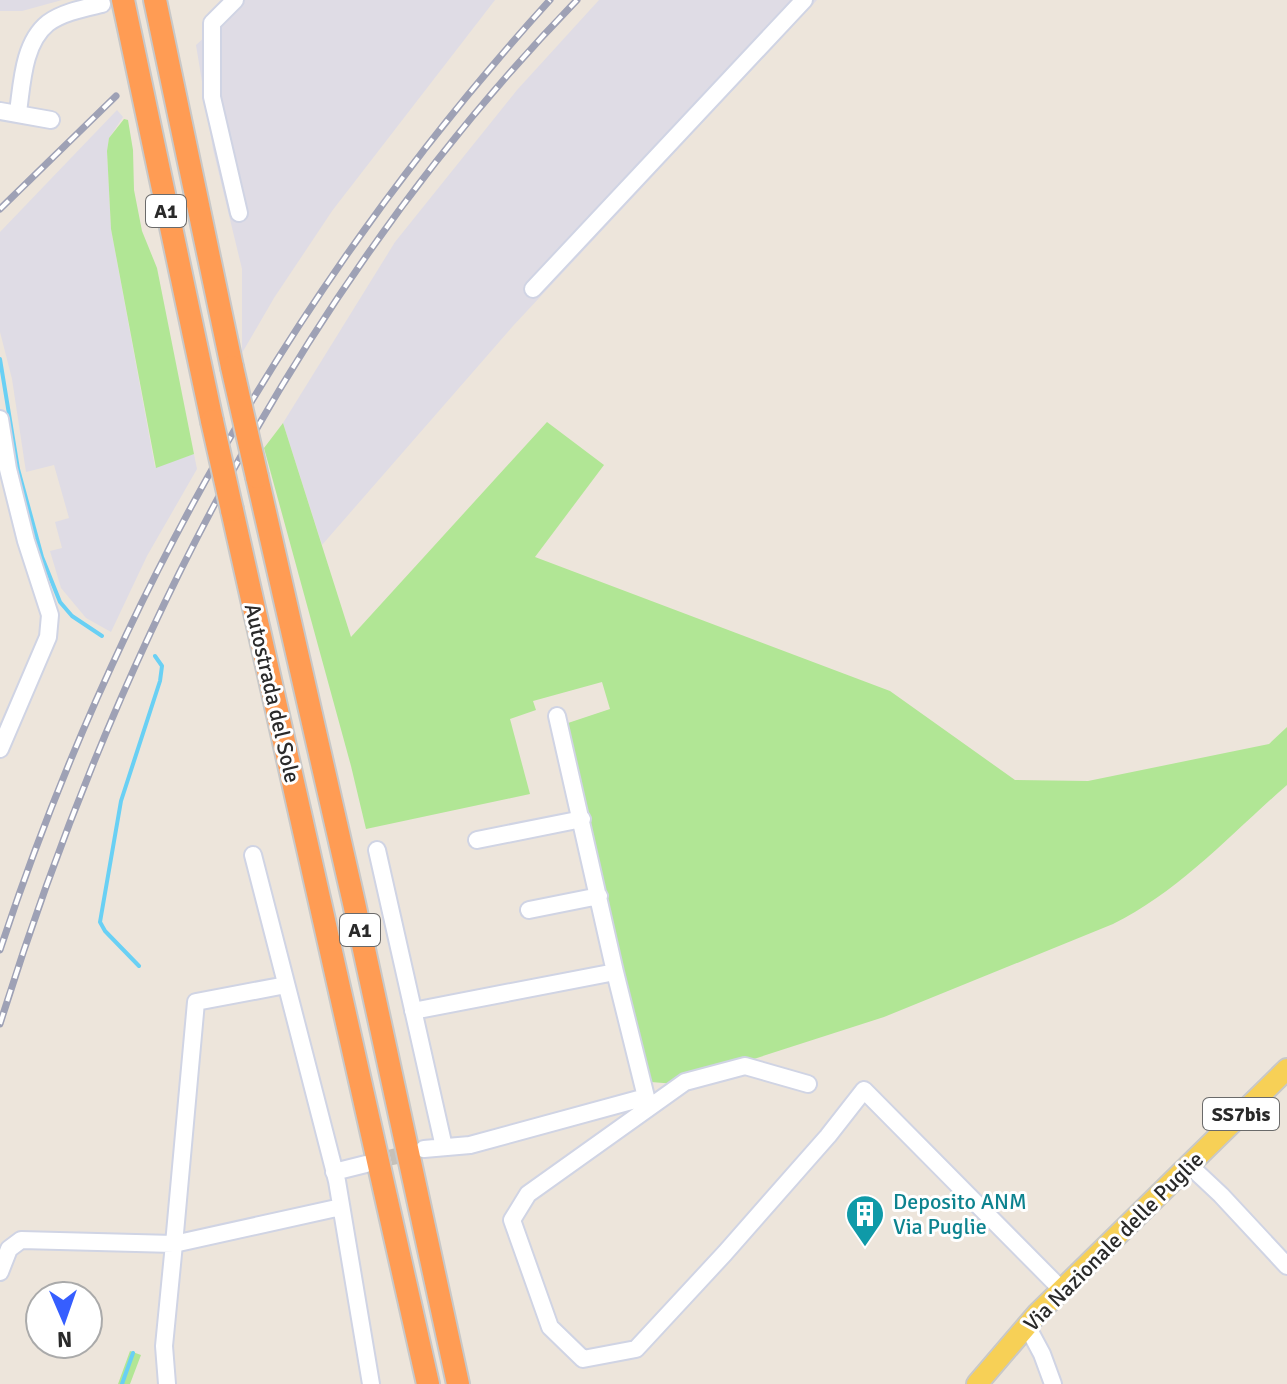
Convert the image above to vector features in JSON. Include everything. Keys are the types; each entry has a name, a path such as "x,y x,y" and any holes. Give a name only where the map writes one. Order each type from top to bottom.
{"highway":[{"name":"Autostrada del Sole","path":"155,0 232,367 354,903 458,1384"},
{"name":"Autostrada del Sole","path":"113,2 212,421 428,1384"},
{"path":"419,1354 419,1384"}],"main road":[{"name":"Via Nazionale delle Puglie","path":"977,1384 1062,1290 1287,1069"}],"street":[{"path":"235,0 212,23 212,97 239,213"},
{"path":"533,289 804,0"},
{"path":"18,112 25,63 41,31 58,18 113,2"},
{"path":"0,111 51,120"},
{"path":"0,419 4,467 50,615 48,637 0,749"},
{"path":"424,1149 470,1145 646,1097 557,716"},
{"path":"477,840 582,819"},
{"path":"377,850 444,1147"},
{"path":"253,855 334,1172 371,1384"},
{"path":"529,910 599,896"},
{"path":"413,1011 615,972"},
{"path":"167,1384 164,1346 196,1002 286,985"},
{"path":"808,1084 745,1066 685,1082 528,1194 512,1220 550,1327 583,1359 636,1349 828,1136 864,1090 1062,1290"},
{"path":"334,1172 366,1164"},
{"path":"1189,1165 1287,1266"},
{"path":"0,1272 9,1249 21,1240 174,1244 341,1207"},
{"path":"1027,1326 1053,1384"}],"shaded area":[{"path":"0,0 62,0 22,11 0,11"},
{"path":"245,0 495,0 332,211 274,298 242,353 242,269 213,149 196,45"},
{"path":"599,0 817,0 513,326 322,545 283,423 395,242 517,90"},
{"path":"117,110 123,117 109,138 107,151 111,229 155,467 194,454 197,469 147,556 111,632 86,618 61,588 50,551 62,548 55,522 69,518 54,465 26,472 12,379 0,332 0,232"}],"green space":[{"path":"124,119 128,120 133,150 134,190 142,231 157,268 194,454 156,468 111,229 107,151 109,138"},
{"path":"547,422 604,465 535,557 890,691 1015,780 1088,781 1269,744 1287,727 1287,785 1183,879 1113,924 884,1017 676,1084 651,1082 644,1074 568,723 610,709 602,682 533,701 536,710 510,719 530,794 366,829 264,448 283,423 351,637"},
{"path":"130,1351 141,1355 130,1384 118,1384"}],"waterway":[{"path":"0,359 18,469 42,557 60,602 72,616 102,636"},
{"path":"139,966 100,922 121,801 160,681 162,666 155,656"},
{"path":"122,1384 133,1353"}],"tunnel":[{"path":"367,1163 418,1151"}],"railway":[{"path":"0,950 47,820 100,692 159,567 225,446 297,328 375,215 460,105 550,0"},
{"path":"0,1024 47,884 101,746 161,610 229,478 304,350 387,227 478,110 577,0"},
{"path":"0,209 116,96"}],"place":[{"name":"Deposito ANM Via Puglie","path":"865,1248"}]}
